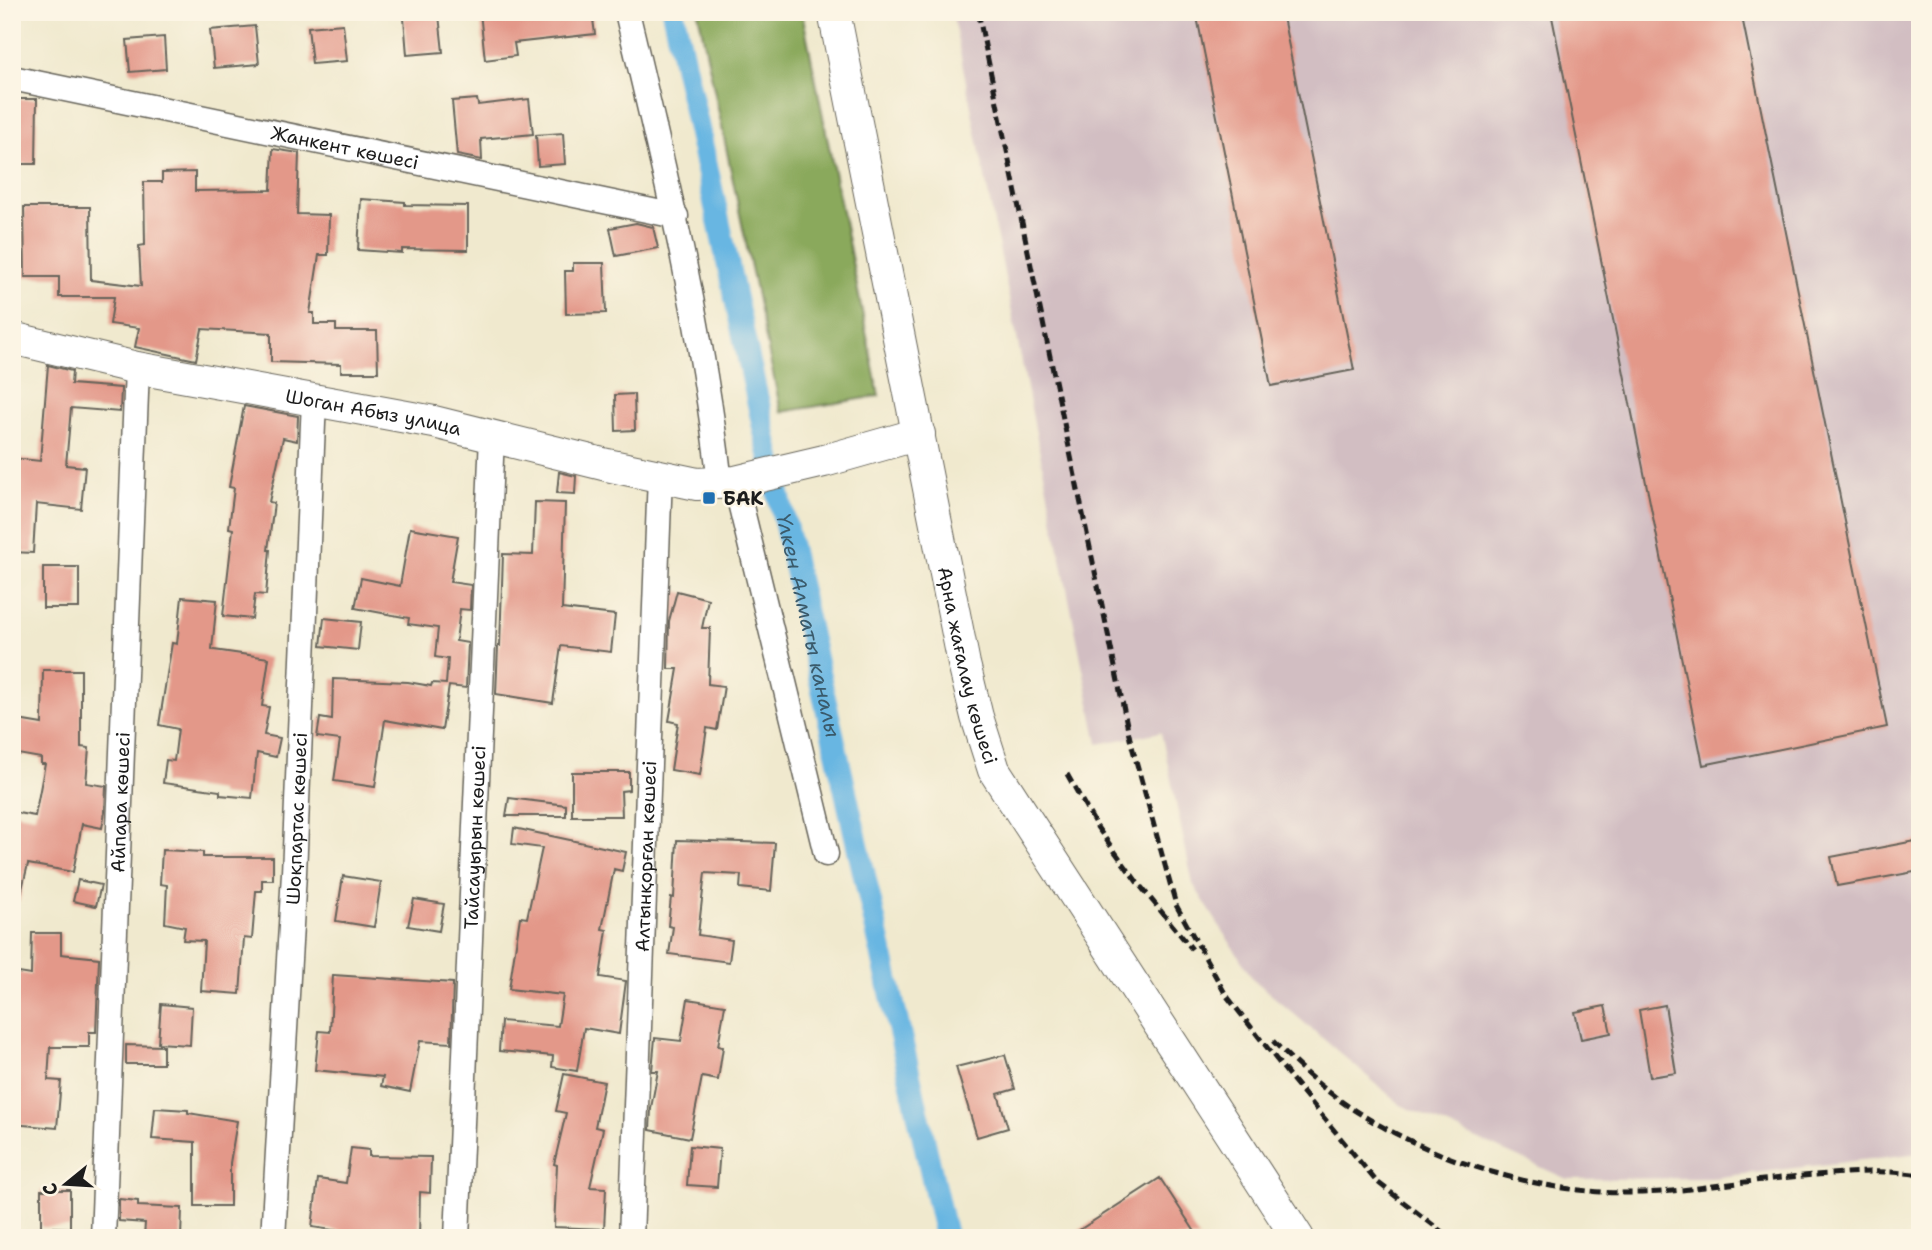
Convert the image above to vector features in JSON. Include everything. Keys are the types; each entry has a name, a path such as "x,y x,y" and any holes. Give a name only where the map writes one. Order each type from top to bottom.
{"street":[{"path":"627,12 676,216 715,439 825,854"},
{"name":"Арна жағалау көшесі","path":"834,12 964,664 977,718 994,770 1298,1238"},
{"name":"Жанкент көшесі","path":"12,78 676,216"},
{"name":"Шоган Абыз улица","path":"12,338 137,368 397,415 697,484 727,483 824,461 919,433"},
{"name":"Айпара көшесі","path":"103,1238 137,368"},
{"name":"Шоқпартас көшесі","path":"274,1238 295,859 314,400"},
{"name":"Тайсауырын көшесі","path":"457,1238 492,436"},
{"name":"Алтынқорған көшесі","path":"631,1238 660,475"}],"shaded area":[{"path":"952,12 1920,12 1920,1153 1712,1178 1567,1179 1401,1105 1253,979 1193,884 1161,732 1098,744"}],"green space":[{"path":"698,12 802,12 879,396 781,412"}],"building":[{"path":"480,12 592,12 595,34 514,43 516,56 485,60"},
{"path":"1196,12 1282,12 1354,370 1271,386"},
{"path":"1551,12 1741,12 1887,727 1703,765"},
{"path":"439,15 443,52 407,55 404,18"},
{"path":"343,24 347,61 312,64 308,27"},
{"path":"255,26 259,64 214,68 210,30"},
{"path":"164,37 166,69 130,72 127,40"},
{"path":"12,99 37,99 36,164 12,164"},
{"path":"477,99 478,105 529,99 533,134 481,139 482,160 457,155 452,101"},
{"path":"563,133 565,164 538,166 536,135"},
{"path":"273,149 299,153 297,214 329,215 328,255 319,255 310,313 314,313 314,324 336,324 336,331 377,331 378,372 341,372 341,364 271,362 271,333 202,329 196,360 135,347 139,328 110,324 114,297 59,297 59,277 25,277 24,207 90,207 91,280 141,286 139,246 145,245 144,182 162,182 162,173 195,172 195,191 271,190"},
{"path":"361,199 405,202 405,205 468,206 468,250 402,249 402,253 358,250"},
{"path":"636,223 653,227 658,248 616,256 610,228"},
{"path":"573,263 604,263 606,313 566,314 565,271 573,271"},
{"path":"48,365 72,371 71,384 121,388 120,412 71,408 66,465 85,467 81,509 36,504 33,553 12,552 13,458 40,461"},
{"path":"634,394 635,430 616,431 615,395"},
{"path":"244,406 298,416 297,441 283,438 269,502 274,503 266,595 255,594 252,619 223,616 233,529 229,528 234,488 229,487"},
{"path":"559,472 576,476 575,494 557,493"},
{"path":"535,502 565,503 562,609 615,615 611,652 561,646 553,703 496,694 503,554 533,555"},
{"path":"410,528 458,536 450,582 471,585 470,610 460,609 456,641 468,643 466,688 449,686 442,730 385,720 375,787 334,781 340,740 317,737 320,718 332,720 333,679 408,682 431,686 432,683 446,684 448,659 435,657 438,628 408,624 409,618 355,608 361,578 400,586"},
{"path":"43,567 79,567 79,608 43,608"},
{"path":"677,591 708,599 702,628 710,628 708,684 724,686 717,730 707,728 700,775 671,770 678,723 669,721 678,669 668,669 669,621"},
{"path":"182,597 217,600 212,649 269,658 262,706 269,707 264,735 280,738 276,757 257,753 252,798 220,795 220,791 163,783 166,760 174,761 178,729 159,725 172,643 177,644"},
{"path":"324,618 361,622 358,650 321,646"},
{"path":"43,670 81,670 81,747 89,748 86,783 106,786 105,812 102,828 82,824 73,872 28,864 19,902 12,901 12,812 35,816 45,764 41,764 41,758 12,753 12,719 42,724"},
{"path":"572,772 629,772 629,790 621,791 622,816 572,816"},
{"path":"509,798 566,805 566,816 506,816"},
{"path":"514,828 626,852 622,871 614,869 602,929 607,930 600,977 626,981 619,1034 584,1028 577,1071 552,1067 553,1056 499,1051 501,1021 558,1026 563,995 509,989 520,917 527,918 542,848 512,844"},
{"path":"677,840 775,843 771,891 740,888 741,875 705,873 698,935 732,940 729,962 669,954 673,927 668,926 671,897 674,898"},
{"path":"1920,840 1920,871 1837,886 1831,857"},
{"path":"162,850 203,852 203,857 273,857 273,880 262,880 262,891 256,891 252,939 244,938 240,994 201,991 204,941 183,940 185,927 165,923 167,885 160,884"},
{"path":"343,876 381,882 374,927 336,921"},
{"path":"78,880 101,885 96,906 73,901"},
{"path":"414,899 444,904 439,931 408,926"},
{"path":"32,933 61,933 61,954 99,958 96,1032 89,1032 89,1047 50,1047 48,1080 61,1081 57,1128 12,1124 12,972 31,975"},
{"path":"333,975 453,983 451,1043 420,1041 410,1092 381,1086 383,1077 315,1070 319,1031 330,1032"},
{"path":"688,999 725,1005 718,1046 723,1047 718,1080 702,1077 690,1138 650,1130 658,1071 652,1071 655,1038 681,1041"},
{"path":"161,1004 192,1007 190,1045 158,1043"},
{"path":"1665,1005 1676,1073 1650,1077 1639,1010"},
{"path":"1605,1006 1611,1033 1581,1039 1575,1012"},
{"path":"126,1045 163,1046 163,1064 126,1064"},
{"path":"1005,1055 1015,1089 998,1094 1008,1128 977,1137 956,1067"},
{"path":"564,1074 604,1082 595,1127 603,1129 590,1187 606,1188 604,1229 554,1227 557,1165 554,1164 566,1113 556,1111"},
{"path":"155,1108 188,1110 188,1113 237,1121 230,1163 230,1206 195,1206 195,1142 152,1139"},
{"path":"690,1146 720,1149 717,1187 687,1185"},
{"path":"351,1148 369,1150 369,1156 431,1157 430,1193 420,1192 419,1238 385,1238 312,1227 318,1179 346,1183"},
{"path":"1160,1178 1199,1238 1067,1238"},
{"path":"41,1190 70,1190 70,1228 41,1227"},
{"path":"119,1199 138,1201 138,1206 182,1208 181,1238 144,1238 145,1223 119,1221"}],"waterway":[{"name":"Үлкен Алматы каналы","path":"673,12 946,1238"}],"railway":[{"path":"978,12 1130,739 1176,905 1226,995 1291,1078 1376,1181 1450,1238"},
{"path":"1067,774 1097,827 1137,882 1192,949"},
{"path":"1273,1041 1338,1099 1397,1134 1472,1166 1552,1186 1632,1193 1841,1173 1886,1172 1920,1175"}],"place":[{"name":"БАК","path":"709,498"}]}
